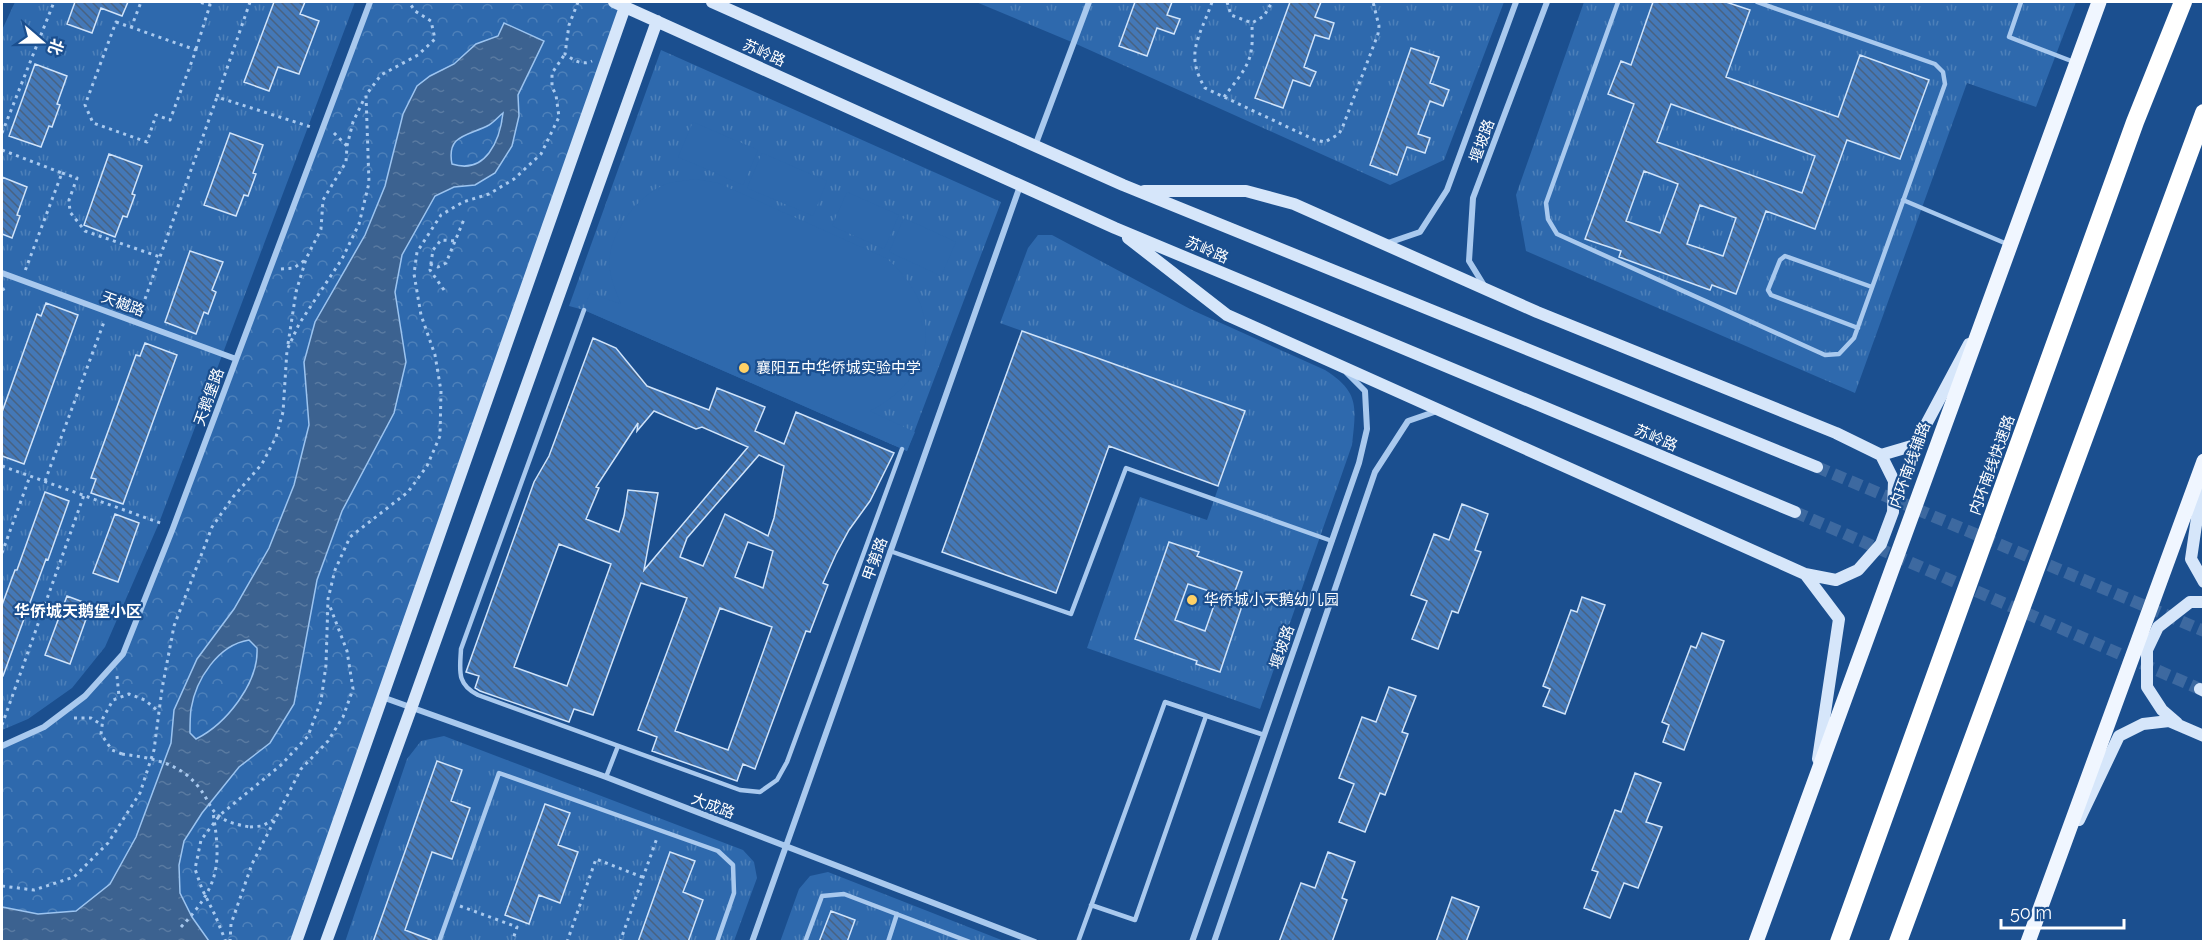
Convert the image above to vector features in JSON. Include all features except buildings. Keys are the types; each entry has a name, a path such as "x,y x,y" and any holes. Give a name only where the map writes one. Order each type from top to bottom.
{"highway":[{"name":"内环南线快速路","path":"1839,942 2135,122 2182,2"},
{"path":"1898,942 2204,113"}],"main road":[{"name":"苏岭路","path":"712,2 1123,185 1817,466"},
{"name":"内环南线辅路","path":"1756,942 2099,2"},
{"name":"苏岭路","path":"620,4 1115,228 1795,512"},
{"path":"296,942 608,54 620,4"},
{"path":"326,942 657,21"},
{"path":"1115,228 1227,315 1805,574 1836,580 1858,570 1881,544 1893,512 1894,481 1881,454 1836,433 1487,290 1294,204 1246,191 1146,191 1123,185"},
{"path":"1881,454 1915,445 1984,315"},
{"path":"2028,942 2204,461"},
{"path":"2204,472 2191,559 2204,582"},
{"path":"1805,574 1839,619 1815,777"},
{"path":"2182,726 2162,710 2147,687 2147,650 2158,627 2190,602 2204,602"},
{"path":"2049,883 2119,736 2143,724 2169,721 2204,736"}],"street":[{"name":"天鹅堡路","path":"2,746 44,727 85,696 123,654 173,528 370,2"},
{"path":"1035,146 1089,2"},
{"name":"堰坡路","path":"1384,244 1420,232 1447,190 1516,2"},
{"name":"堰坡路","path":"1487,290 1469,261 1473,198 1547,2"},
{"name":"甲第路","path":"752,942 1020,185"},
{"name":"天樾路","path":"2,273 236,359"},
{"name":"堰坡路","path":"1192,942 1359,463 1367,429 1365,391 1340,366"},
{"name":"堰坡路","path":"1214,942 1375,472 1408,421 1438,411"},
{"name":"大成路","path":"382,697 606,777 1035,942"}],"lane":[{"path":"1618,2 1546,203 1548,219 1557,234 1825,355 1839,354 1854,338 1858,328 1945,84 1943,72 1935,64 1757,2"},
{"path":"2021,2 2009,37 2076,63"},
{"path":"1902,200 2010,245"},
{"path":"1858,328 1771,296 1768,290 1780,260 1785,256 1872,287"},
{"path":"584,310 461,649 460,678 468,690 740,790 760,792 777,780 787,762 902,449"},
{"path":"890,551 1071,614 1126,468 1332,541"},
{"path":"1078,942 1165,702 1264,735"},
{"path":"1091,905 1135,920 1206,716"},
{"path":"606,777 618,746"},
{"path":"439,942 499,773 718,851 733,865 734,893 717,942"},
{"path":"805,942 822,896 844,894 970,942"},
{"path":"888,942 897,914"}],"path":[{"path":"2,132 54,2"},
{"path":"131,28 141,2"},
{"path":"196,50 116,22 85,105 93,123 147,142 156,115 170,120 196,50 210,5 199,2"},
{"path":"145,300 250,2"},
{"path":"2,886 34,890 74,877 108,843 140,794 154,750 174,626 212,527 233,497 262,464 276,437 283,412 287,350 297,292 306,260 321,229 323,200 346,162 347,146 354,122 366,95 381,75 418,55 435,39 431,21 416,11 409,2"},
{"path":"228,942 202,889 195,868 201,840 220,815 281,765 308,736 321,700 324,683 328,599 335,570 350,537 408,492 427,466 440,436 441,391 435,355 421,315 414,274 417,252 441,215 463,202 489,194 514,179 541,154 559,117 556,95 552,87 552,72 564,54 568,26 578,2"},
{"path":"1212,2 1193,55 1196,73 1205,88 1315,140 1325,142 1339,134 1378,34 1379,26 1372,2"},
{"path":"1227,2 1231,15 1252,23"},
{"path":"1252,23 1264,16 1272,2"},
{"path":"1224,98 1242,74 1248,61 1251,52 1252,23"},
{"path":"564,54 586,64 608,54"},
{"path":"287,350 299,324 342,259 359,224 369,183 366,95"},
{"path":"218,97 321,131"},
{"path":"327,116 335,135 347,146"},
{"path":"2,150 77,178 69,206 70,212 85,231 160,257"},
{"path":"2,290 22,280 62,173"},
{"path":"430,264 438,267 446,263 465,217"},
{"path":"444,290 430,270 433,250 441,240 456,241"},
{"path":"270,268 294,268 306,260"},
{"path":"45,481 108,312"},
{"path":"2,466 173,528"},
{"path":"2,553 30,476"},
{"path":"2,724 84,495"},
{"path":"228,942 240,895 274,819 301,770 328,741 344,717 353,689 347,651 328,599"},
{"path":"159,712 145,700 129,694 112,700 103,718 101,734 112,750 164,762 188,776 206,799 213,813 218,839 216,868 211,890 181,927"},
{"path":"213,813 230,824 250,827 262,826 274,819"},
{"path":"620,942 659,830"},
{"path":"567,942 596,859 642,877"},
{"path":"453,903 517,927 512,942"}],"green space":[{"path":"15,2 355,2 159,523 105,647 72,688 28,719 2,730 2,30"},
{"path":"141,2 199,2 210,5 170,120 156,115 147,142 93,123 85,105 116,22 131,28"},
{"path":"370,2 614,2 625,7 296,941 2,941 2,746 44,727 85,696 123,654"},
{"path":"976,2 1504,2 1444,160 1390,185 1074,43"},
{"path":"1584,2 2076,2 2036,107 1967,83 1855,393 1526,251 1516,195"},
{"path":"661,50 1001,202 907,451 584,310 569,306"},
{"path":"693,122 758,150 743,185 678,157"},
{"path":"762,153 827,181 813,216 747,188"},
{"path":"694,179 718,183 886,258 905,277 918,298 925,319 926,340 921,360 910,379 893,396 870,411 915,432 907,451 584,310 590,293 621,304 612,280 610,255 617,234 638,203 666,184"},
{"path":"847,192 899,215 884,249 832,226"},
{"path":"904,218 956,242 941,276 889,252"},
{"path":"1038,235 1052,235 1192,310 1325,370 1345,386 1350,394 1354,411 1352,445 1260,709 1087,648 1140,497 1207,520 1245,411 1000,323 1028,248"},
{"path":"444,736 743,850 754,862 757,878 734,941 345,942 407,759 421,741"},
{"path":"828,872 1004,941 780,942 799,889 810,876"}],"water":[{"path":"504,23 544,41 518,95 519,116 512,146 495,173 475,185 454,187 435,196 402,255 395,292 406,362 394,413 342,511 317,580 294,704 270,743 239,767 202,813 184,841 179,865 180,893 192,917 209,941 2,941 2,907 38,914 76,911 110,884 136,837 171,743 174,710 197,659 234,609 269,548 294,485 309,425 304,362 315,322 365,235 385,186 403,114 417,86 430,76 454,64 476,44 498,36","holes":["503,113 499,134 489,153 474,164 464,166 452,164 452,147 456,141 489,125","249,640 257,648 253,675 239,701 229,713 196,739 190,733 191,709 203,675 218,656 238,643"]}],"tunnel":[{"path":"1817,467 2204,631"},
{"path":"1795,512 2200,689"}],"place":[{"name":"襄阳五中华侨城实验中学","path":"744,368"},
{"name":"华侨城小天鹅幼儿园","path":"1192,600"}],"district":[{"name":"华侨城天鹅堡小区","path":"78,611"}]}
